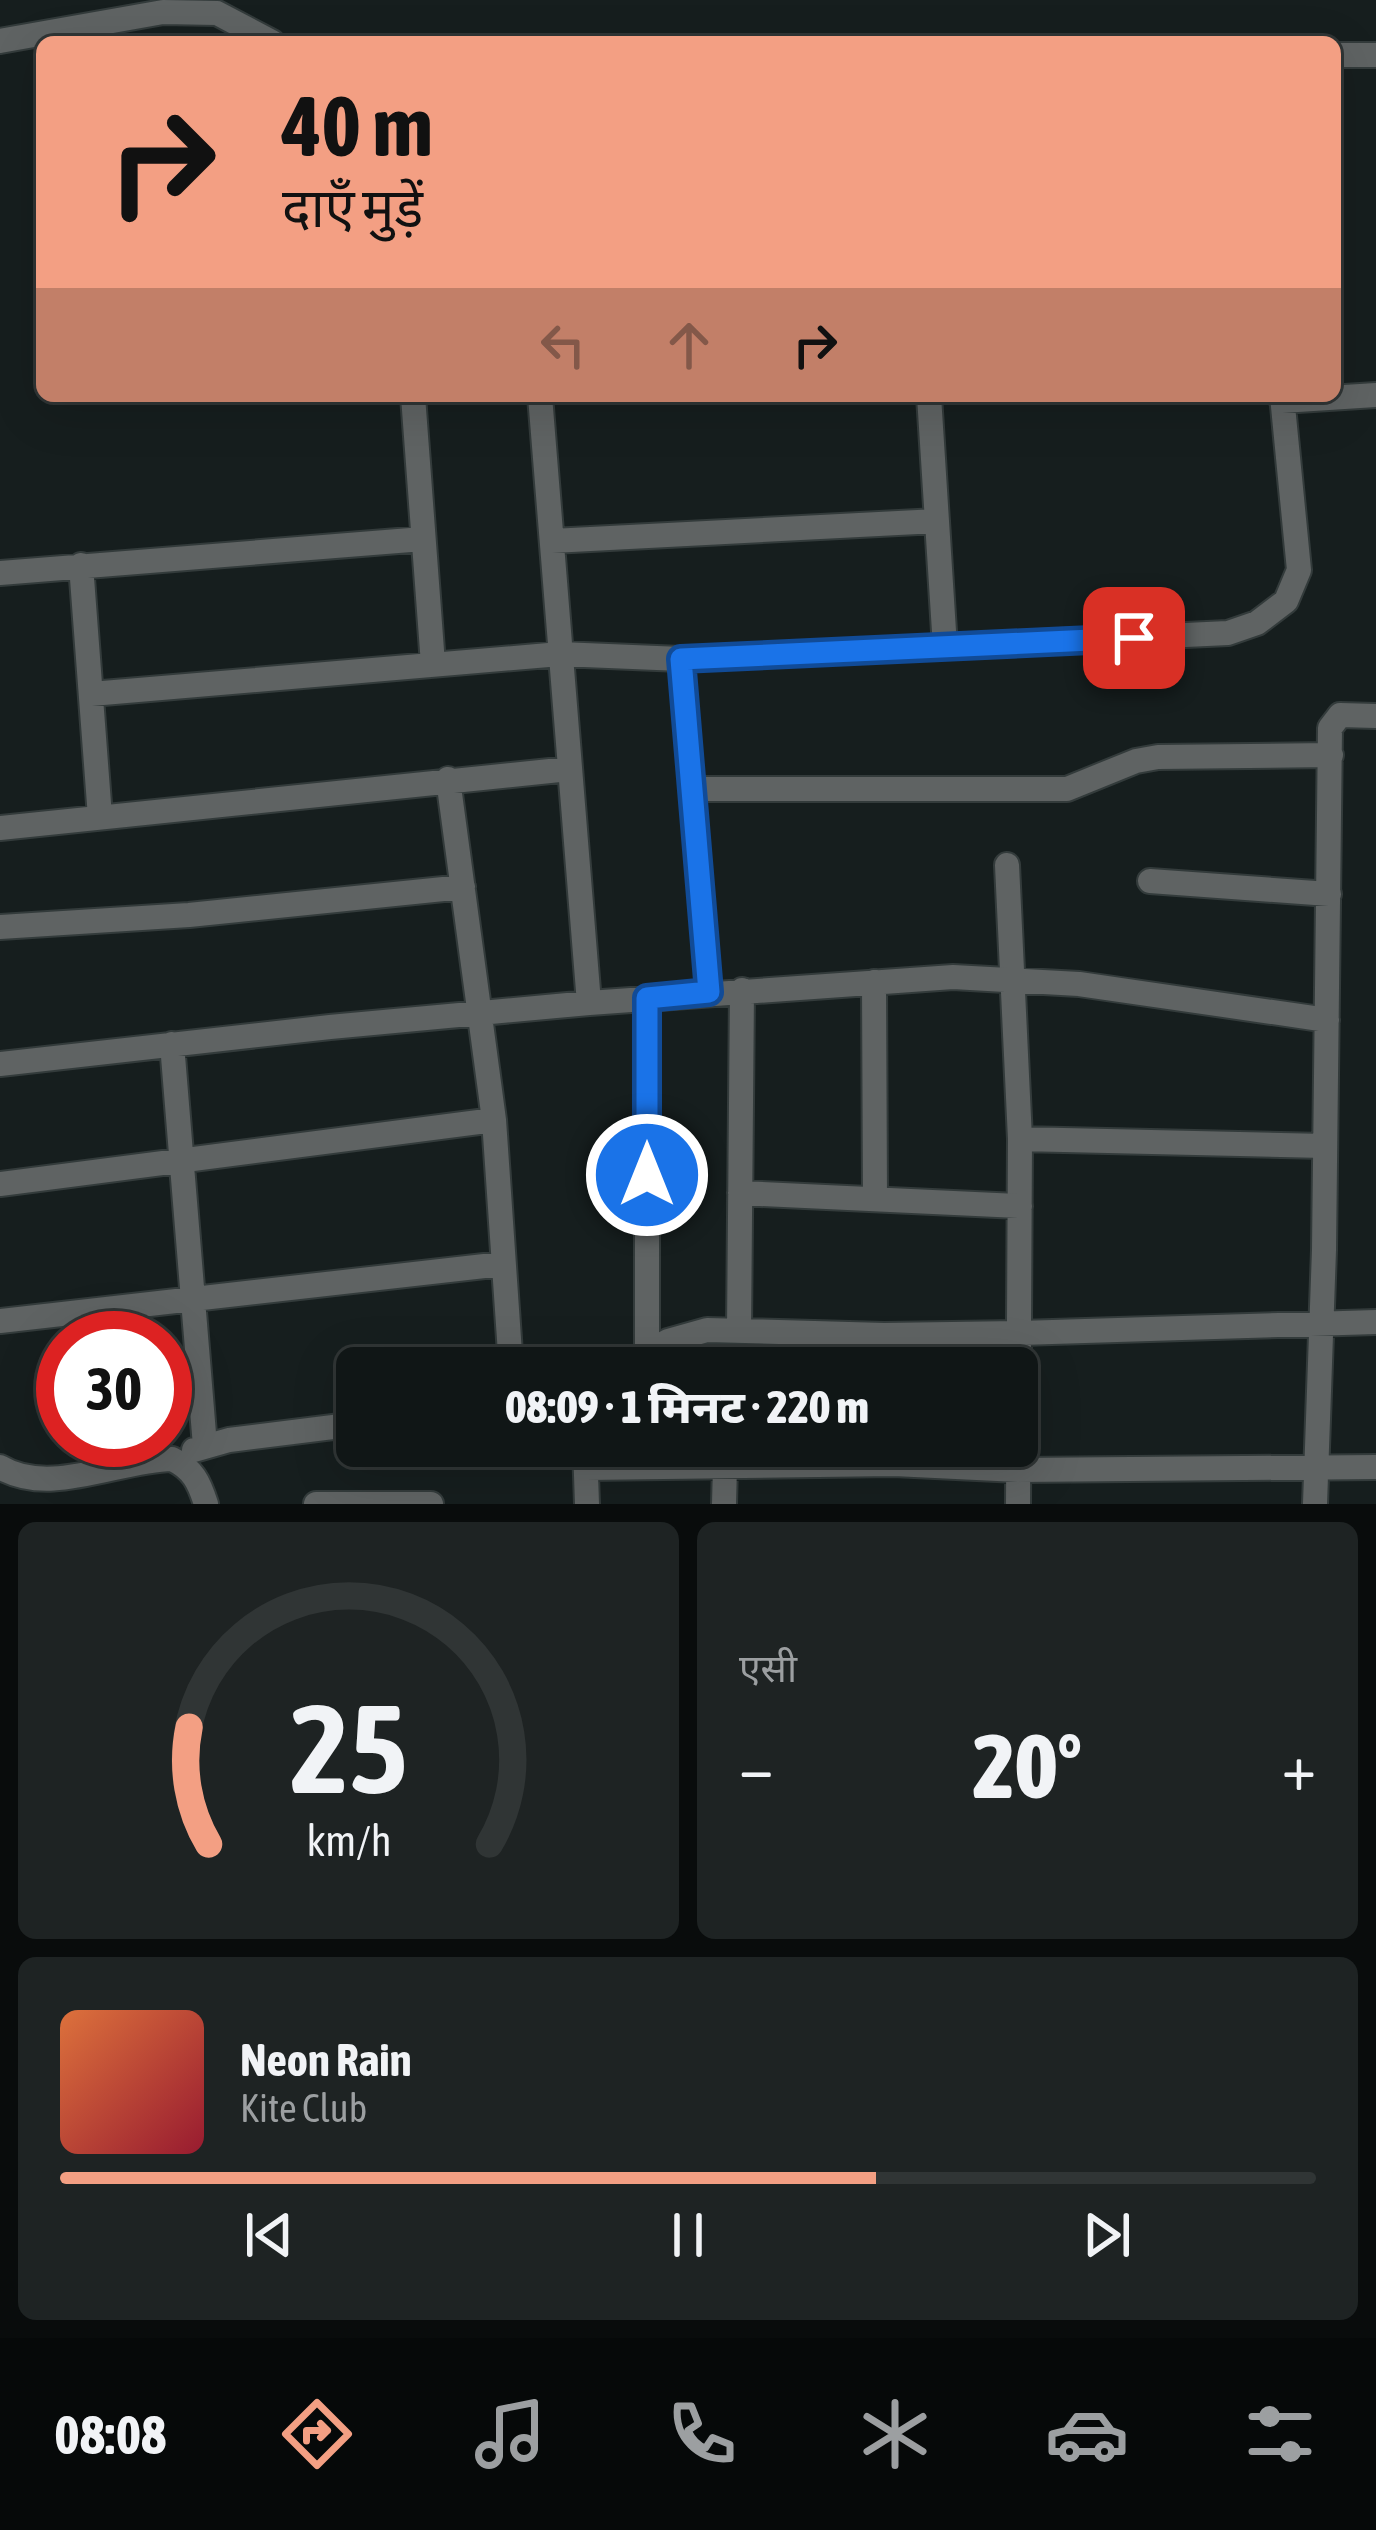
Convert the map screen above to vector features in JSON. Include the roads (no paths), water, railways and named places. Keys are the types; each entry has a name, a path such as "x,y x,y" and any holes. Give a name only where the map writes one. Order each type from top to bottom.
{"street":[{"path":"0,41 163,12 218,13 261,36"},
{"path":"1341,55 1376,55"},
{"path":"1341,396 1376,395"},
{"path":"413,402 434,664"},
{"path":"540,402 589,1003"},
{"path":"929,402 945,646"},
{"path":"91,694 560,654 681,659 1228,633 1257,623 1286,601 1299,570 1282,402"},
{"path":"552,541 937,521"},
{"path":"0,573 423,539"},
{"path":"81,565 100,817"},
{"path":"681,659 709,992"},
{"path":"1315,1504 1333,720 1340,715 1376,716"},
{"path":"693,789 1067,789 1136,761 1158,758 1331,755"},
{"path":"0,828 569,769"},
{"path":"448,779 494,1120 509,1347"},
{"path":"1007,865 1020,1139 1018,1504"},
{"path":"1150,881 1329,894"},
{"path":"0,927 189,915 463,887"},
{"path":"0,1064 709,992 1012,977 1327,1021"},
{"path":"874,982 875,1199"},
{"path":"739,1331 742,990"},
{"path":"646,1347 647,998"},
{"path":"172,1045 205,1446"},
{"path":"0,1184 494,1120"},
{"path":"1020,1139 1325,1146"},
{"path":"740,1193 1020,1206"},
{"path":"0,1321 502,1264"},
{"path":"657,1347 707,1330 1020,1334 1376,1322"},
{"path":"192,1451 336,1427"},
{"path":"0,1467 18,1478 42,1480 122,1467"},
{"path":"188,1467 199,1480 206,1504"},
{"path":"586,1467 587,1504"},
{"path":"724,1504 725,1467"},
{"path":"956,1467 1376,1468"},
{"path":"316,1504 431,1504"}]}
